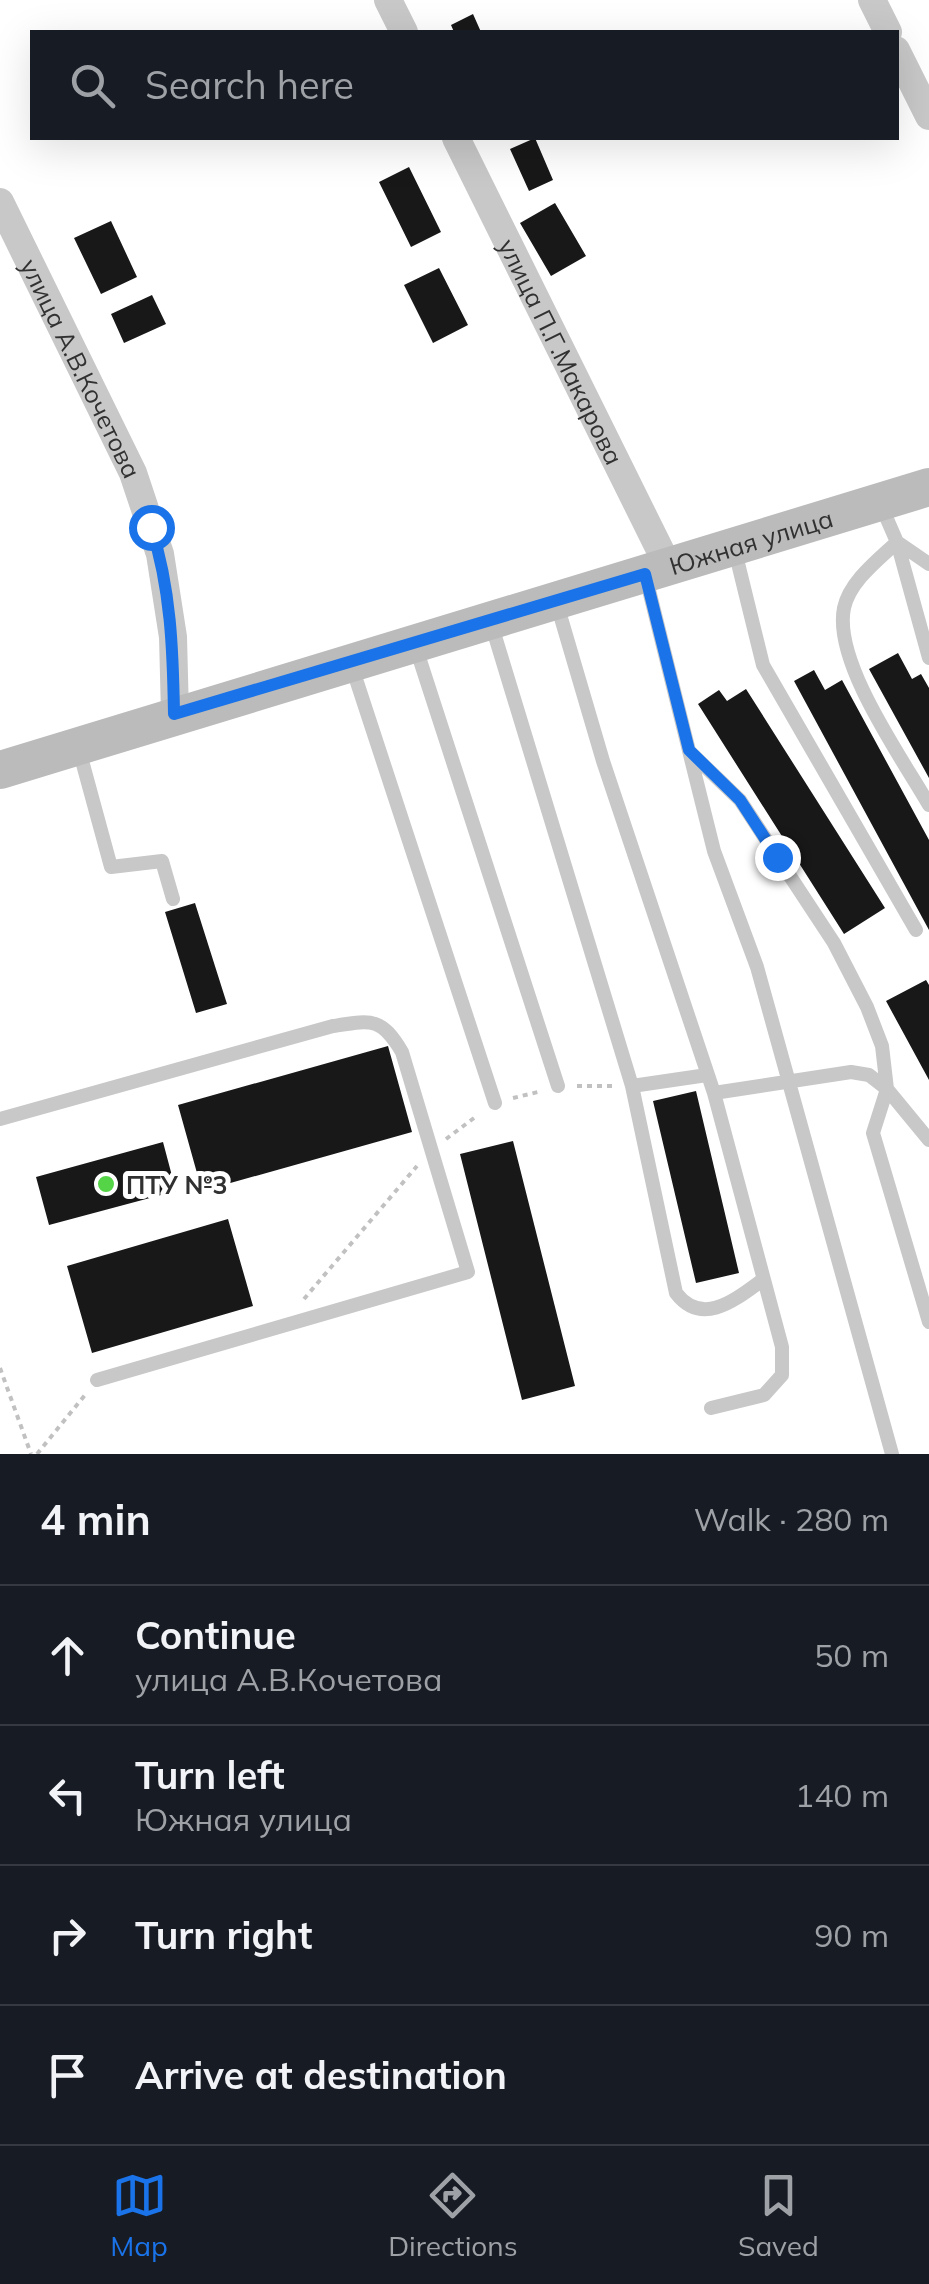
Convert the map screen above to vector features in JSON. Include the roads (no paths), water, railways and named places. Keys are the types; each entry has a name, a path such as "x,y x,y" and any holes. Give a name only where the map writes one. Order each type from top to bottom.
{"street":[{"path":"388,0 403,30"},
{"path":"872,0 887,30"},
{"path":"899,56 929,116"},
{"name":"улица П.Г.Макарова","path":"457,140 656,570"},
{"name":"улица А.В.Кочетова","path":"0,202 134,473 160,554 173,637 174,714"},
{"name":"Южная улица","path":"0,770 929,487"}],"lane":[{"path":"880,502 898,542 929,658"},
{"path":"898,542 929,564"},
{"path":"898,542 864,572 845,604 842,635 874,711 929,805"},
{"path":"734,546 763,665 916,930"},
{"path":"656,570 689,750 714,850 756,967 791,1084 892,1454"},
{"path":"556,600 603,761 714,1094 761,1281 782,1347 782,1375 764,1394 710,1408"},
{"path":"490,620 632,1086 676,1293 685,1304 703,1310 727,1306 761,1281"},
{"path":"414,642 558,1086"},
{"path":"350,662 495,1102"},
{"path":"78,745 111,867 162,861 173,899"},
{"path":"689,750 740,800 834,944 882,1046 887,1089 872,1132 929,1322"},
{"path":"0,1118 333,1026 369,1020 388,1029 402,1052 468,1272 97,1380"},
{"path":"714,1094 851,1072 869,1074 887,1089 929,1140"},
{"path":"632,1086 707,1075"}],"place":[{"name":"ПТУ №3","path":"106,1184"}]}
